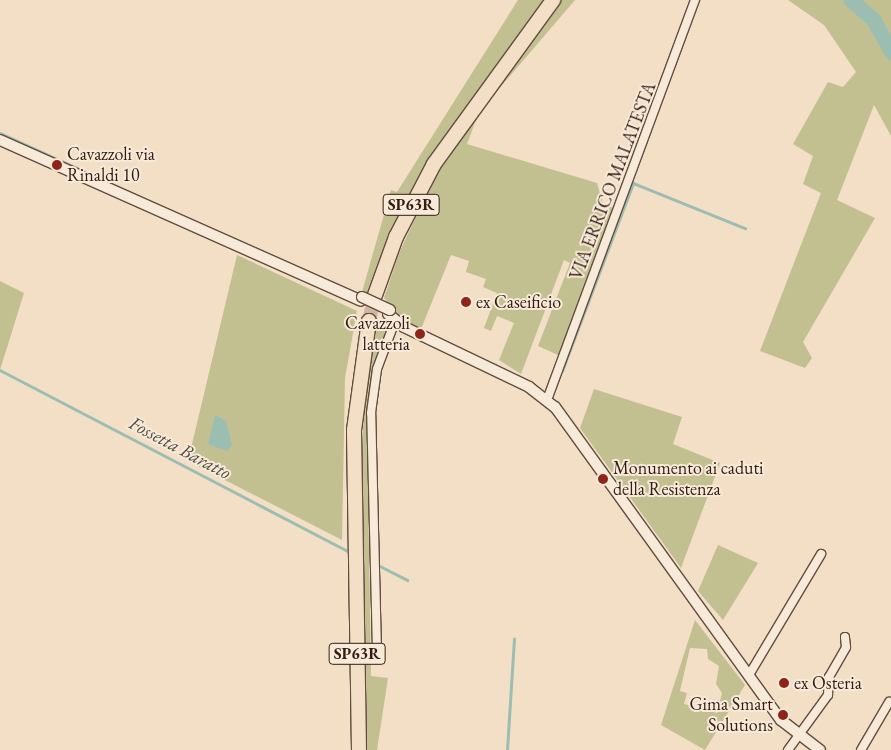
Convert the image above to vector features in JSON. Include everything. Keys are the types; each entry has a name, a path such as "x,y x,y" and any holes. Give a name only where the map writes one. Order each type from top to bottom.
{"highway":[{"name":"SP63R","path":"366,298 434,164 553,0"},
{"name":"SP63R","path":"360,750 354,416 369,321"}],"street":[{"name":"VIA ERRICO MALATESTA","path":"547,400 695,0"},
{"path":"0,140 337,294 366,298 394,318 547,400 781,720 820,750"},
{"path":"377,651 372,405 377,369 394,318"},
{"path":"749,675 821,554"},
{"path":"788,750 828,695 829,677 846,646 846,637"},
{"path":"862,750 889,702"}],"shaded area":[{"path":"518,0 545,0 423,167 368,293 362,292 391,190 397,192"},
{"path":"562,0 575,0 479,112 467,144 597,183 603,204 618,210 560,356 538,346 570,263 564,260 521,374 499,360 514,323 497,316 491,331 484,328 497,293 483,287 486,279 466,272 469,261 451,255 421,329 402,320 384,298 399,253 432,182 468,122"},
{"path":"788,0 891,0 891,136 874,105 837,200 875,218 803,342 812,358 805,368 760,351 821,193 803,184 813,156 793,144 828,82 843,87 856,72 824,25"},
{"path":"237,255 357,311 345,378 342,540 188,461"},
{"path":"0,281 24,293 0,370"},
{"path":"378,321 388,325 376,366 367,423 371,676 388,678 377,750 366,750 362,442 366,382"},
{"path":"594,389 682,417 673,444 720,463 681,568 580,428"},
{"path":"718,545 758,563 723,620 698,591"},
{"path":"695,620 745,685 705,750 661,725","holes":["690,648 707,649 708,659 719,666 716,684 722,693 717,713 684,704 687,693 680,691"]}],"water":[{"path":"215,415 226,421 232,445 227,451 208,444"}],"waterway":[{"path":"851,0 873,19 891,52"},
{"path":"0,133 156,204"},
{"path":"562,371 633,183 745,228"},
{"name":"Fossetta Baratto","path":"0,370 347,551"},
{"name":"Fossetta Baratto","path":"378,565 407,580"},
{"path":"507,750 514,639"}],"tunnel":[{"path":"369,321 375,295"}],"place":[{"name":"Cavazzoli via Rinaldi 10","path":"57,165"},
{"name":"ex Caseificio","path":"466,302"},
{"name":"Cavazzoli latteria","path":"420,334"},
{"name":"Monumento ai caduti della Resistenza","path":"603,479"},
{"name":"ex Osteria","path":"784,683"},
{"name":"Gima Smart Solutions","path":"783,715"}]}
